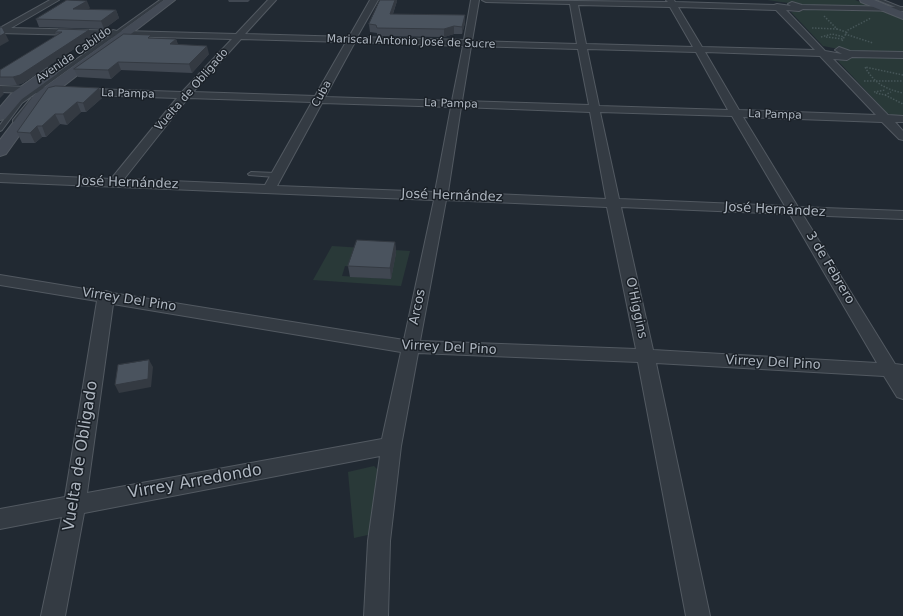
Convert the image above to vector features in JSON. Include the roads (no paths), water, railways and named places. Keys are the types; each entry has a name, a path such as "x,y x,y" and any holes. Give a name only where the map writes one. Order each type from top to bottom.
{"main road":[{"name":"Avenida Cabildo","path":"0,151 35,102 38,91 115,34 152,0"},
{"name":"Avenida Cabildo","path":"0,116 16,96 38,91 115,34 170,0"},
{"path":"865,0 884,4 903,16"}],"street":[{"path":"0,31 55,0"},
{"name":"Vuelta de Obligado","path":"115,182 185,96 272,0"},
{"name":"Cuba","path":"269,189 275,175 374,0"},
{"name":"Arcos","path":"376,616 379,541 391,446 441,195 466,44 475,0"},
{"path":"486,0 671,2 779,7 793,10 801,7 884,4 903,9"},
{"path":"762,0 779,7 884,119 903,137"},
{"name":"O'Higgins","path":"573,1 698,616"},
{"name":"3 de Febrero","path":"671,2 736,114 897,371 903,392"},
{"name":"Mariscal Antonio José de Sucre","path":"0,31 822,53 840,57 847,56 849,54 903,55"},
{"name":"La Pampa","path":"0,89 903,119"},
{"name":"José Hernández","path":"0,178 903,215"},
{"name":"Virrey Del Pino","path":"0,280 106,296 410,347 646,356 897,371"},
{"name":"Vuelta de Obligado","path":"54,616 75,505 106,296"},
{"name":"Virrey Arredondo","path":"0,519 391,446"}],"lane":[{"path":"115,34 113,31 157,0"},
{"path":"115,34 162,0"},
{"path":"12,124 38,91"},
{"path":"0,129 20,102 38,91"},
{"path":"0,141 4,136"},
{"path":"251,174 275,175"}]}
